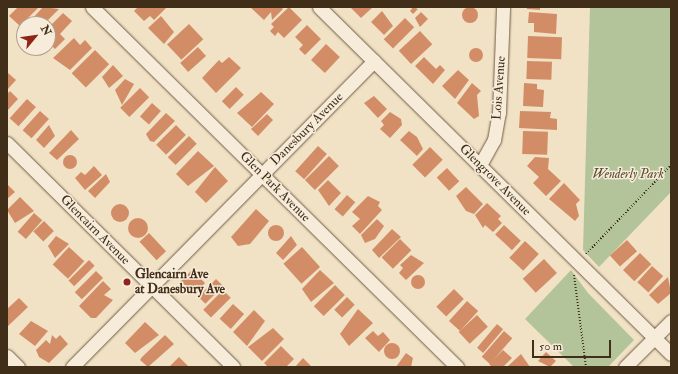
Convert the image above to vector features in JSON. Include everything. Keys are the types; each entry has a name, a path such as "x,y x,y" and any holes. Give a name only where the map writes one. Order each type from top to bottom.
{"street":[{"name":"Glen Park Avenue","path":"92,7 458,367"},
{"name":"Glengrove Avenue","path":"319,7 671,354"},
{"name":"Lois Avenue","path":"480,165 494,140 499,113 503,7"},
{"name":"Danesbury Avenue","path":"72,367 374,61"},
{"name":"Glencairn Avenue","path":"7,144 234,367"},
{"path":"625,367 671,321"},
{"path":"7,356 18,367"}],"path":[{"path":"585,254 671,165"},
{"path":"575,272 586,367"}],"green space":[{"name":"Wenderly Park","path":"590,7 671,7 671,192 599,267 583,250"},
{"path":"571,270 588,293 634,340 608,367 574,367 525,319"}],"building":[{"path":"18,7 39,7 30,16 16,16 16,22 9,16"},
{"path":"43,7 59,9 52,16 35,16"},
{"path":"138,7 167,7 154,20 150,16 144,21 134,11"},
{"path":"250,7 281,7 283,9 272,20 271,12 264,20"},
{"path":"289,7 302,20 284,38 278,32 275,36 270,31 274,27 271,24"},
{"path":"350,7 373,7 361,18"},
{"path":"413,7 418,9 413,14 410,11"},
{"path":"470,7 476,9 478,15 476,21 470,23 464,21 462,15 464,9"},
{"path":"527,7 540,7 540,10 527,9"},
{"path":"382,11 393,26 384,35 371,22"},
{"path":"421,12 428,19 420,27 415,18"},
{"path":"529,12 557,14 556,34 534,32 534,23 528,23"},
{"path":"63,13 72,21 60,34 65,39 56,48 56,20"},
{"path":"161,16 174,32 164,44 148,28"},
{"path":"405,18 414,27 393,48 384,39"},
{"path":"189,24 203,39 181,60 167,44"},
{"path":"307,25 321,39 305,55 299,49 303,45 295,37"},
{"path":"420,31 432,44 411,64 399,51"},
{"path":"528,36 562,37 561,59 527,58"},
{"path":"74,38 80,45 85,40 92,48 70,70 53,58"},
{"path":"326,44 340,57 325,73 311,60"},
{"path":"198,47 206,56 188,72 180,63"},
{"path":"476,48 481,50 483,55 481,60 476,62 471,60 469,55 471,50"},
{"path":"95,50 109,64 86,87 72,73"},
{"path":"229,57 241,68 216,93 202,78 219,60 222,63"},
{"path":"424,57 436,69 440,65 445,70 433,84 415,66"},
{"path":"527,61 552,62 551,80 526,79"},
{"path":"113,65 123,76 109,88 102,77"},
{"path":"458,70 469,80 455,99 442,86"},
{"path":"8,73 16,80 7,90 7,74"},
{"path":"125,79 134,84 122,105 115,90"},
{"path":"472,83 481,91 477,95 479,116 474,119 457,103"},
{"path":"524,83 537,84 537,89 544,90 543,107 523,106"},
{"path":"236,87 244,95 230,109 222,101"},
{"path":"140,88 149,97 129,117 120,108"},
{"path":"10,91 18,99 7,111 7,94"},
{"path":"261,92 274,104 252,127 237,113"},
{"path":"374,96 387,109 378,118 364,103"},
{"path":"27,99 36,107 19,126 10,118"},
{"path":"152,103 161,111 149,124 140,116"},
{"path":"40,111 49,119 32,138 23,130"},
{"path":"520,111 551,112 550,118 557,119 557,130 519,128"},
{"path":"390,112 401,119 402,125 390,138 380,129 384,125 381,121"},
{"path":"166,113 175,121 154,142 150,141 146,134"},
{"path":"267,114 273,120 258,136 251,129"},
{"path":"49,125 55,136 44,148 36,140"},
{"path":"176,125 186,135 166,155 156,145"},
{"path":"71,130 79,139 57,160 49,153"},
{"path":"409,131 417,137 423,149 417,156 400,140"},
{"path":"523,131 548,132 547,155 522,154"},
{"path":"189,136 197,144 176,165 168,157"},
{"path":"318,146 327,154 304,179 295,171"},
{"path":"430,147 443,160 425,177 412,165"},
{"path":"198,151 214,166 188,186 176,174"},
{"path":"67,155 73,155 77,159 77,165 73,169 67,169 63,165 63,159"},
{"path":"329,156 339,166 315,190 305,180"},
{"path":"535,157 549,158 548,169 561,181 546,196 533,183 539,177 527,166"},
{"path":"94,166 102,175 85,190 75,178 81,172 85,175"},
{"path":"215,167 228,181 206,203 195,192"},
{"path":"447,168 459,181 449,191 437,178"},
{"path":"106,174 110,182 95,198 88,191"},
{"path":"328,180 341,193 329,206 318,190"},
{"path":"564,183 580,200 576,204 579,216 575,221 549,199"},
{"path":"7,184 15,192 7,199"},
{"path":"466,187 483,204 474,214 466,211 456,196"},
{"path":"347,195 355,202 343,217 335,209"},
{"path":"368,196 380,202 378,206 382,210 360,234 352,226 360,219 352,212"},
{"path":"20,197 34,211 15,223 7,210"},
{"path":"487,203 501,216 498,219 502,223 493,232 485,225 483,228 475,215"},
{"path":"116,204 124,204 129,209 127,220 124,222 116,222 111,217 111,209"},
{"path":"256,209 269,221 250,244 238,246 231,237"},
{"path":"34,213 42,220 26,239 18,232"},
{"path":"138,218 145,221 148,228 145,235 138,238 131,235 128,228 131,221"},
{"path":"377,219 384,226 375,239 365,243 361,235"},
{"path":"44,221 54,231 43,242 33,232"},
{"path":"276,225 282,227 284,233 282,239 276,241 270,239 268,233 270,227"},
{"path":"504,225 521,241 512,250 495,235"},
{"path":"392,229 401,237 379,258 372,250"},
{"path":"149,233 166,251 157,260 139,242"},
{"path":"56,236 69,244 55,258 48,246"},
{"path":"291,236 297,245 283,260 276,253"},
{"path":"400,239 411,250 393,269 382,257"},
{"path":"627,240 637,251 620,267 610,255"},
{"path":"525,241 539,254 523,271 509,258"},
{"path":"69,247 84,261 68,279 53,265"},
{"path":"302,247 320,267 301,284 283,264"},
{"path":"640,253 651,264 634,281 623,270"},
{"path":"411,255 424,263 406,280 399,273 403,268 400,265"},
{"path":"544,259 557,273 536,293 523,279"},
{"path":"89,260 95,266 74,286 68,281"},
{"path":"652,266 663,276 648,292 637,282"},
{"path":"192,270 205,283 197,292 180,282"},
{"path":"320,270 334,283 311,302 302,289"},
{"path":"96,271 103,278 82,299 75,292"},
{"path":"415,275 421,275 425,279 425,285 421,289 415,289 411,285 411,279"},
{"path":"668,277 671,293 658,304 649,295"},
{"path":"216,279 223,286 205,304 198,297"},
{"path":"103,281 111,289 104,295 113,300 96,318 91,318 79,306"},
{"path":"335,285 345,295 324,316 314,306"},
{"path":"454,289 464,299 446,317 436,307"},
{"path":"223,290 231,298 211,318 203,310"},
{"path":"347,297 355,305 342,318 334,310"},
{"path":"19,298 28,307 7,327 7,309"},
{"path":"467,301 478,311 460,331 449,321"},
{"path":"233,304 244,314 231,329 220,319"},
{"path":"358,309 373,323 349,346 340,334"},
{"path":"254,310 265,321 247,346 233,332"},
{"path":"477,315 488,327 470,344 459,332"},
{"path":"31,321 48,331 35,346 19,334"},
{"path":"145,322 159,335 135,353 125,343"},
{"path":"497,324 503,329 483,353 477,348"},
{"path":"273,328 284,339 262,361 248,347"},
{"path":"373,331 378,336 383,332 390,340 379,352 365,338"},
{"path":"504,331 512,338 490,364 482,357"},
{"path":"52,335 56,339 60,335 68,344 49,363 39,357 36,350 46,340 50,344"},
{"path":"165,335 174,344 148,367 140,360"},
{"path":"392,343 398,345 400,351 398,357 392,359 386,357 384,351 386,345"},
{"path":"281,346 294,359 286,367 268,367 264,363"},
{"path":"503,350 512,358 503,367 492,367 489,364"},
{"path":"546,352 556,361 550,367 538,361"},
{"path":"406,353 413,358 411,367 396,367"},
{"path":"521,354 530,367 507,367"},
{"path":"179,357 189,367 169,367"},
{"path":"303,358 312,367 295,367"}],"place":[{"name":"Glencairn Ave at Danesbury Ave","path":"127,282"}]}
